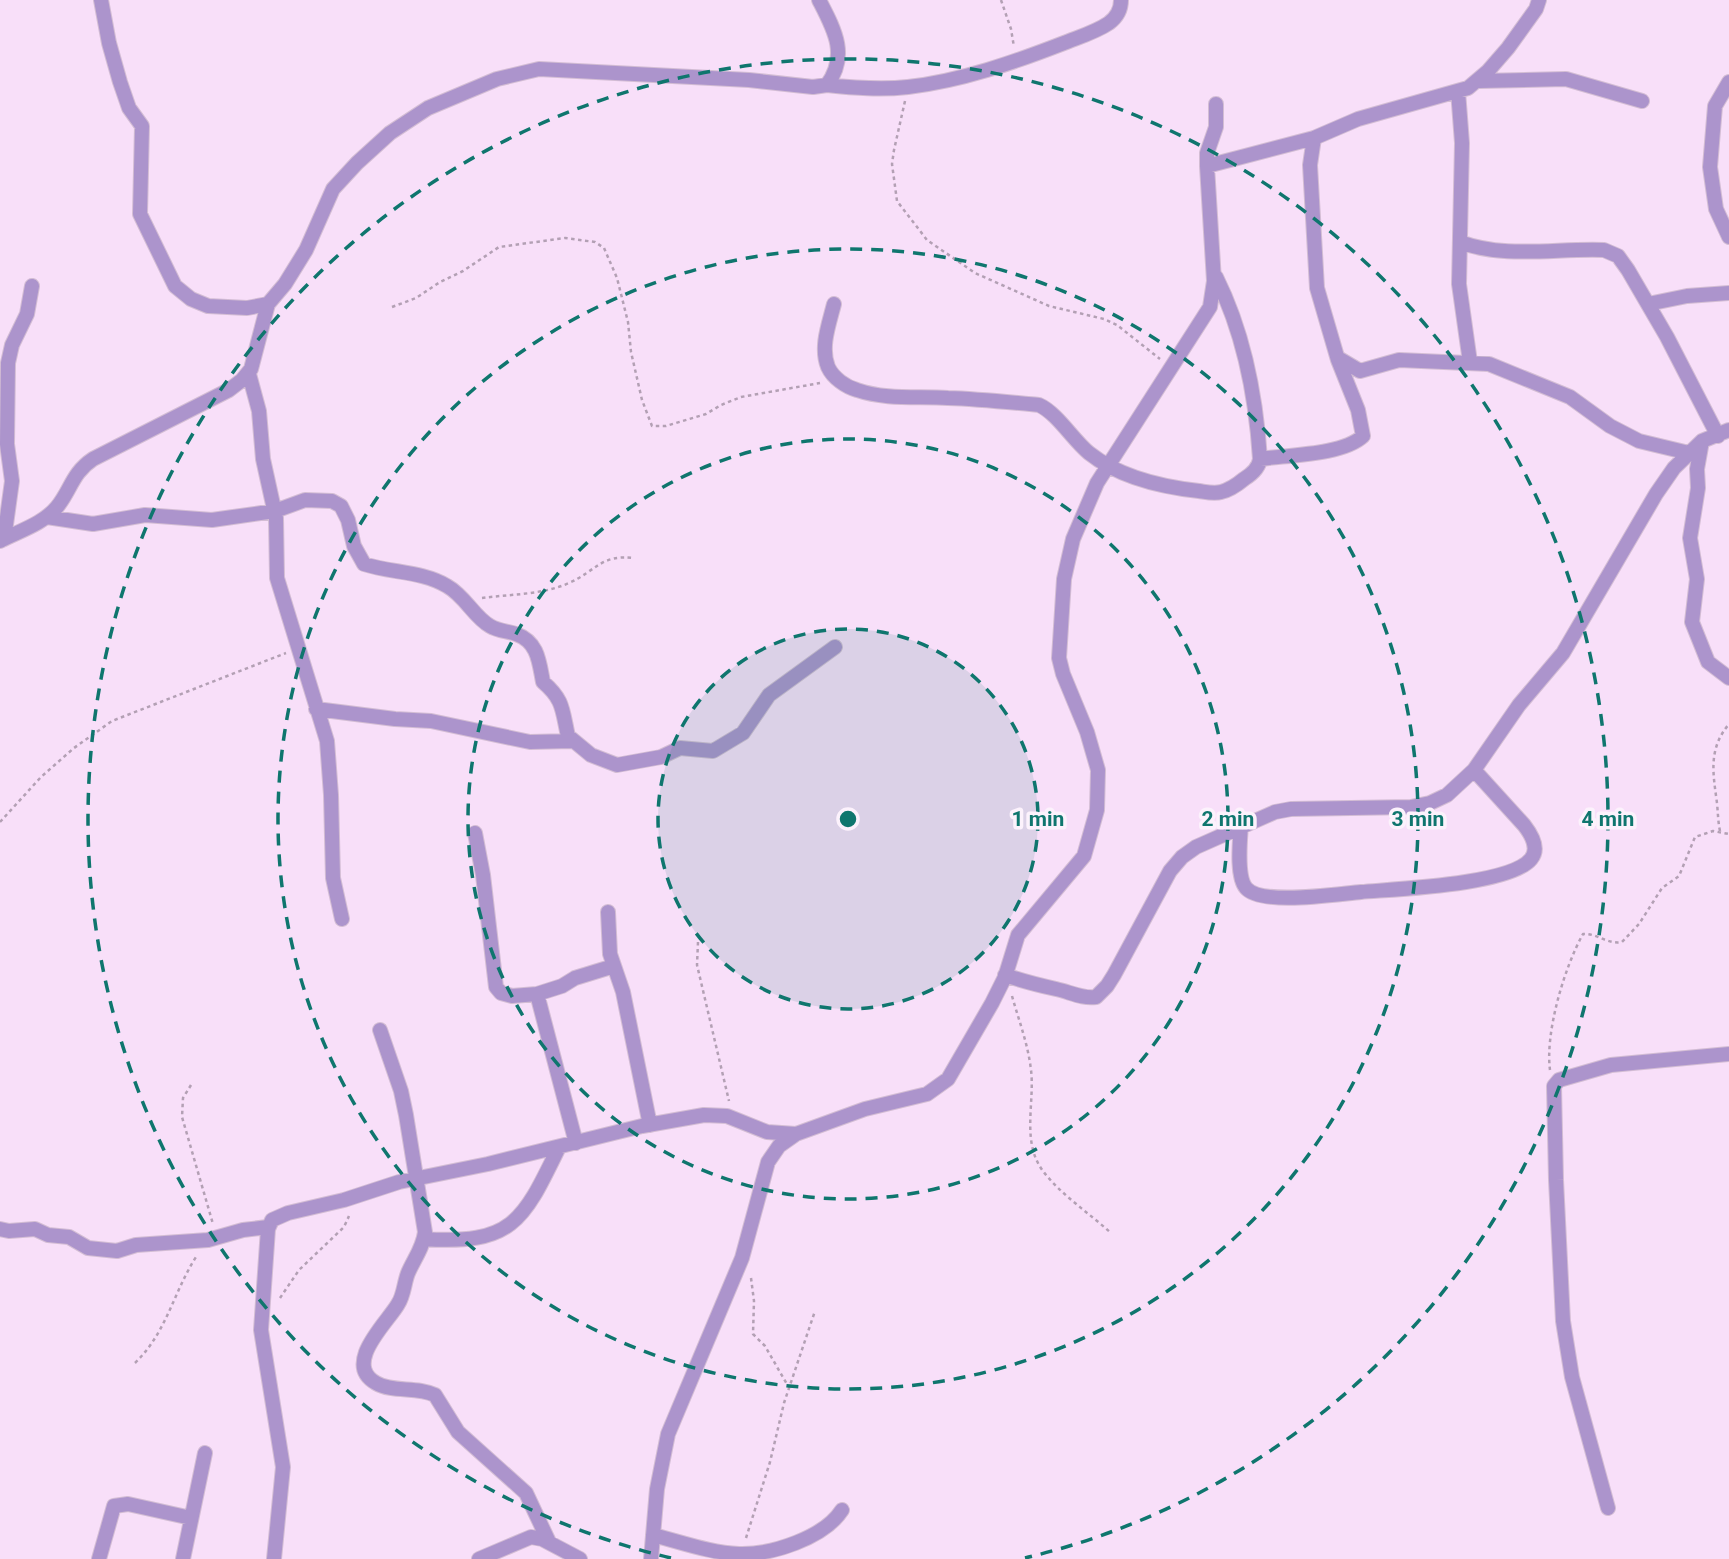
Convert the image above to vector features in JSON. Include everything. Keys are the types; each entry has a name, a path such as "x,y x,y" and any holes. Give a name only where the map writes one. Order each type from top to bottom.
{"street":[{"path":"102,0 109,43 120,82 129,108 142,126 140,214 176,286 191,299 208,306 247,308 268,304"},
{"path":"819,0 836,32 837,72 827,85"},
{"path":"342,919 333,878 329,755 276,578 275,512 263,459 260,411 249,373 268,304 295,269 333,189 390,133 410,119 468,90 539,69 749,80 813,87 908,87 940,82 1016,60 1097,30 1115,17 1121,0"},
{"path":"1207,166 1314,138 1358,119 1458,91 1479,81 1508,48 1533,14 1539,0"},
{"path":"1479,81 1566,79 1642,101"},
{"path":"1729,82 1714,110 1710,167 1716,209 1729,237"},
{"path":"1458,91 1462,143 1459,284 1470,362"},
{"path":"651,1559 657,1489 673,1419 742,1258 768,1162 779,1146 796,1134 866,1109 906,1101 936,1089 948,1079 1005,976 1018,935 1084,856 1099,795 1096,761 1061,668 1059,643 1064,579 1073,539 1097,483 1210,307 1213,272 1207,166 1216,127 1216,104"},
{"path":"1261,459 1332,450 1363,438 1358,410 1337,357 1317,288 1310,165 1314,138"},
{"path":"1005,976 1080,997 1094,998 1100,995 1114,975 1163,882 1176,863 1196,848 1241,825 1282,810 1383,809 1430,803 1447,795 1474,771 1519,705 1563,653 1674,468 1702,441 1723,433 1618,256 1604,250 1513,252 1480,248 1460,242"},
{"path":"834,304 825,339 826,359 830,371 858,391 901,397 946,397 1039,405 1049,411 1090,454 1109,466 1143,480 1178,489 1216,493 1244,480 1261,459 1257,414 1244,353 1225,297 1213,272"},
{"path":"2,540 12,481 4,455 8,363 12,345 27,314 32,286"},
{"path":"1648,304 1687,296 1729,293"},
{"path":"1337,357 1360,371 1399,360 1489,364 1570,397 1610,426 1639,441 1689,453"},
{"path":"2,540 47,517 60,504 72,480 84,465 229,390 249,373"},
{"path":"1702,441 1690,538 1697,579 1692,622 1708,662 1729,678"},
{"path":"47,517 93,524 145,515 212,520 275,512 305,500 332,501 341,506 348,520 354,546 364,564 445,584 490,626 522,636 536,650 543,682 559,698 567,734 572,741 603,761 617,765 661,757 680,748 713,751 743,733 769,695 835,647"},
{"path":"316,709 431,721 530,742 572,741"},
{"path":"1241,825 1240,860 1243,883 1248,891 1258,896 1286,897 1442,886 1487,878 1523,865 1531,859 1535,846 1524,825 1474,771"},
{"path":"475,833 483,875 496,987 503,995 537,994 614,966"},
{"path":"608,912 608,936 623,992 650,1125"},
{"path":"537,994 576,1143"},
{"path":"380,1030 401,1091 424,1222 424,1239 408,1273 398,1304 366,1351 366,1373 380,1385 420,1390 435,1395 458,1432 526,1493 549,1542"},
{"path":"1608,1508 1572,1377 1563,1321 1556,1180 1555,1084 1559,1080 1611,1065 1729,1054"},
{"path":"0,1229 35,1229 48,1235 69,1237 88,1248 114,1251 136,1245 213,1239 268,1227 278,1216 417,1178 704,1115 718,1114 733,1118 767,1132 796,1134"},
{"path":"424,1239 470,1241 488,1237 508,1225 523,1213 535,1197 559,1147"},
{"path":"268,1227 261,1318 262,1345 283,1467 274,1559"},
{"path":"183,1559 205,1453"},
{"path":"99,1559 114,1506 128,1504 191,1518"},
{"path":"653,1535 739,1554 757,1553 796,1542 820,1531 837,1518 842,1510"},
{"path":"479,1559 531,1537 549,1542 580,1559"}],"path":[{"path":"1001,0 1011,29 1016,60"},
{"path":"908,87 894,150 894,178 897,201 927,240 975,273 1049,306 1104,319 1117,325 1171,368"},
{"path":"392,307 416,298 499,247 565,238 585,240 604,248 617,278 642,400 652,426 683,422 741,397 798,385 841,381"},
{"path":"471,606 482,598 517,595 569,583 610,558 634,558"},
{"path":"0,822 41,777 74,748 112,721 299,648"},
{"path":"1720,832 1712,773 1713,758 1721,733 1729,724"},
{"path":"1555,1084 1548,1054 1550,1034 1568,964 1582,936 1586,933 1614,943 1622,942 1639,925 1662,888 1679,876 1695,837 1704,833 1729,834"},
{"path":"698,942 697,965 733,1118"},
{"path":"1005,976 1028,1050 1032,1074 1031,1133 1035,1156 1042,1170 1111,1233"},
{"path":"135,1363 162,1330 194,1261 213,1239 182,1117 183,1098 191,1085"},
{"path":"261,1318 272,1308 299,1270 344,1227 360,1194"},
{"path":"751,1278 754,1301 753,1334 765,1346 789,1387"},
{"path":"739,1554 758,1502 789,1387 815,1311"}]}
